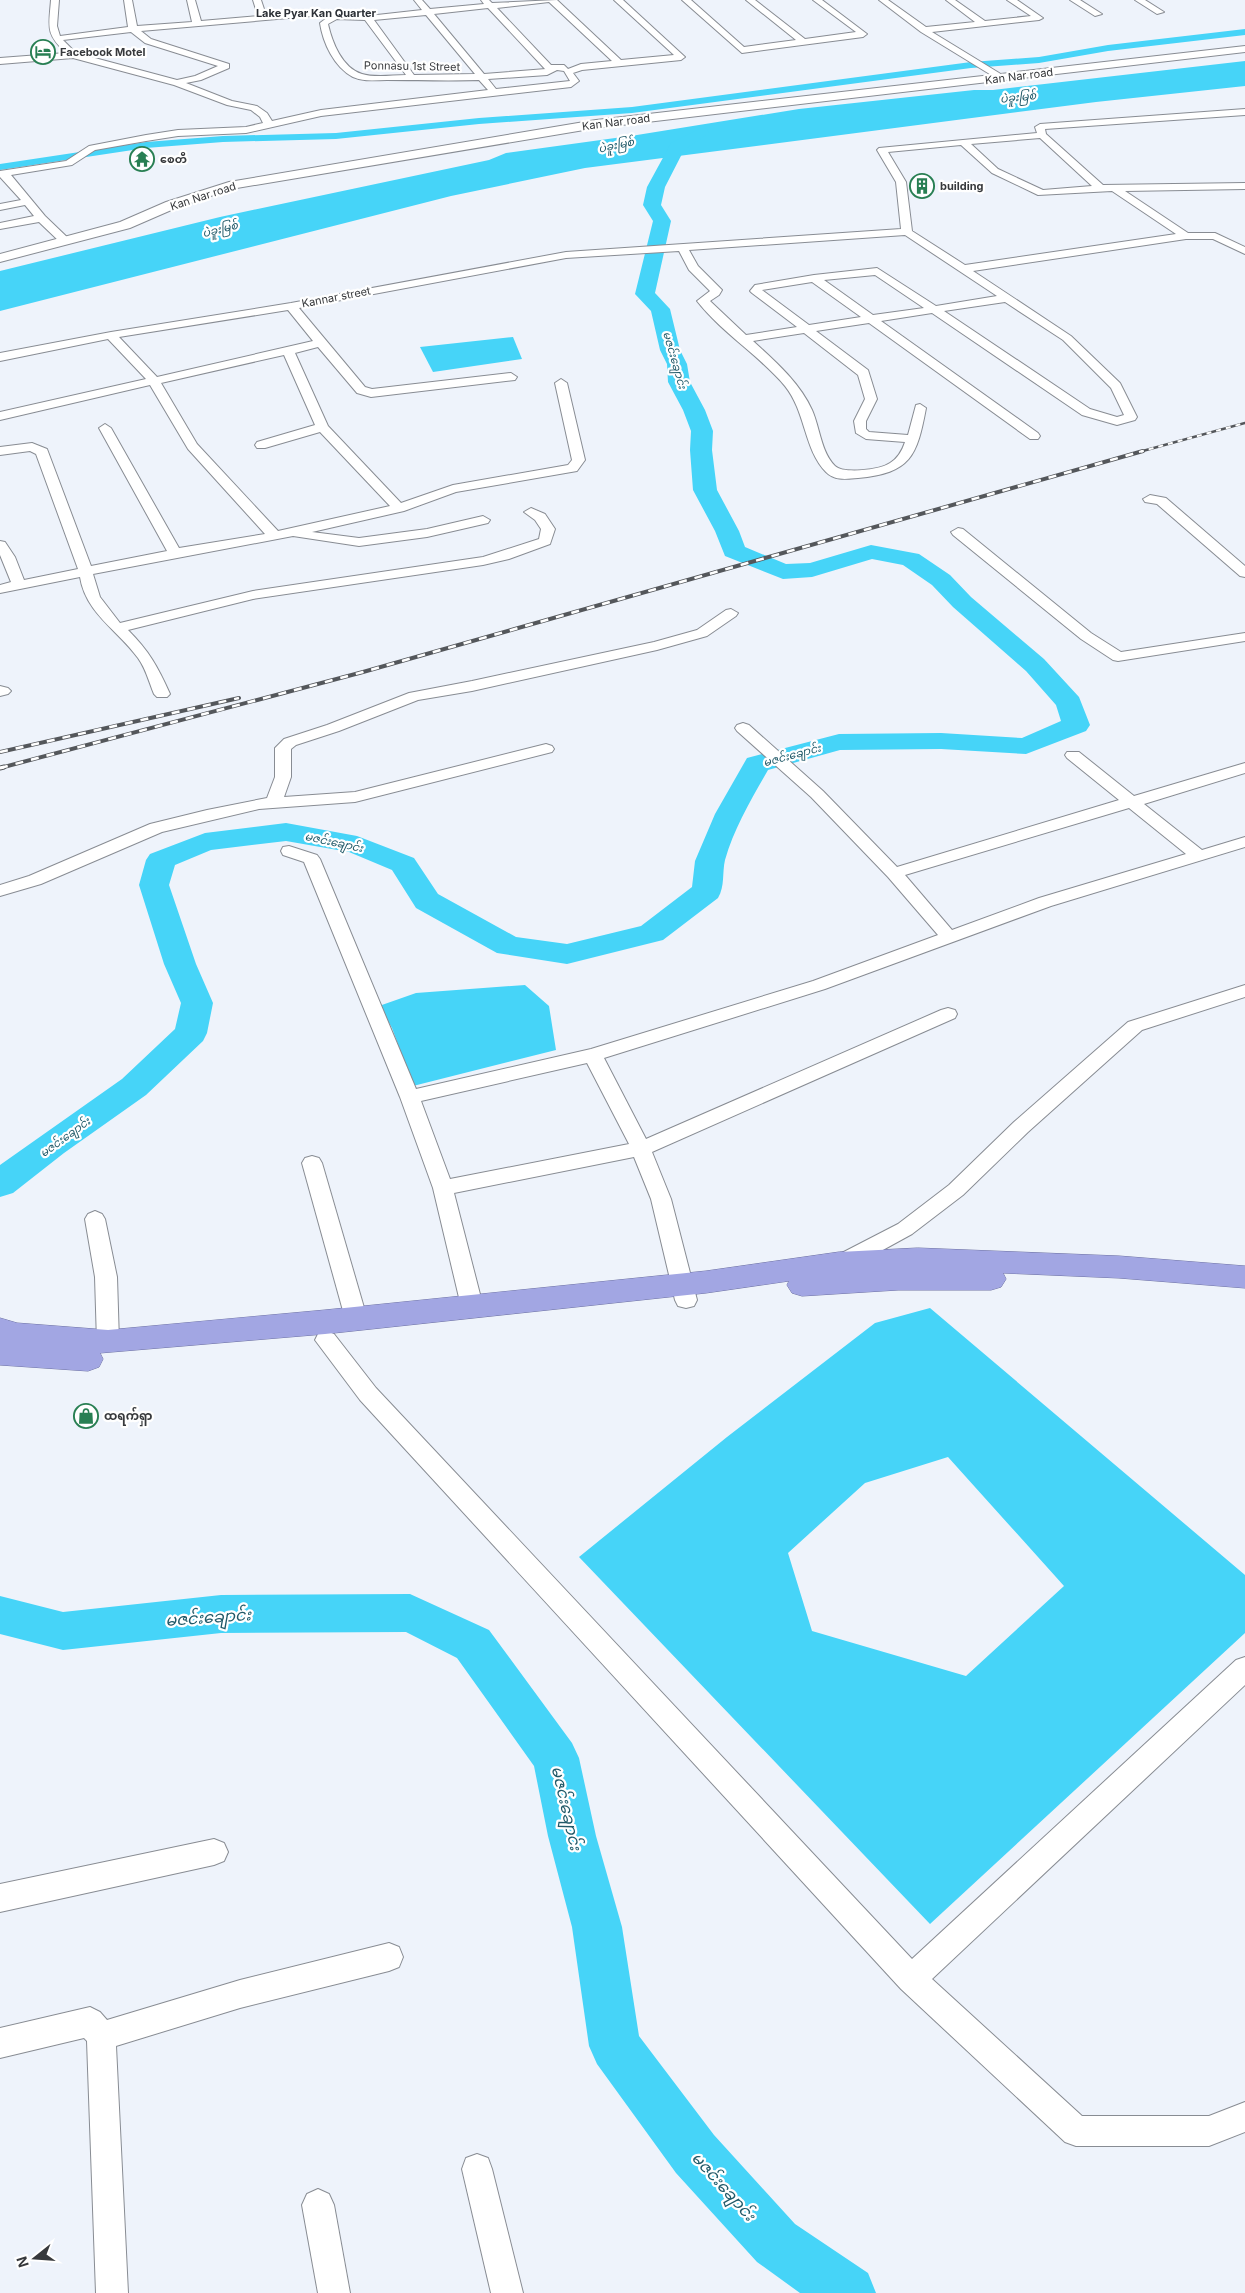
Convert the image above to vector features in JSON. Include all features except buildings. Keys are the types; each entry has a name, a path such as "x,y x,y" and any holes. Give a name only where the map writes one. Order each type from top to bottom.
{"highway":[{"path":"0,1353 105,1360 326,1340 685,1292 840,1263 918,1259 982,1260 1245,1276"},
{"path":"0,1330 17,1335 108,1342 472,1306 898,1279 990,1279 1123,1284 1245,1293"}],"street":[{"path":"55,0 53,26 56,39 73,55"},
{"path":"128,0 134,29 148,41 226,66 198,78 177,83"},
{"path":"191,0 197,23"},
{"path":"257,0 262,17"},
{"path":"418,0 494,92"},
{"path":"56,39 322,10 335,16 368,18 488,3 548,0"},
{"path":"552,0 619,63"},
{"name":"Ponnasu 1st Street","path":"335,16 324,23 326,37 344,66 358,76 409,79 484,78 547,72 553,69 581,68 681,57 618,0"},
{"path":"686,0 742,50 863,34 817,0"},
{"path":"750,0 802,41"},
{"path":"883,0 924,30 1001,78"},
{"path":"950,0 983,24"},
{"path":"924,30 1039,18 1011,0"},
{"path":"1074,0 1098,14"},
{"path":"1139,0 1160,12"},
{"path":"488,3 548,67 553,69"},
{"path":"368,18 410,75 409,79"},
{"name":"Kan Nar road","path":"0,257 125,225 171,205 228,186 596,124 1245,49"},
{"path":"0,61 73,55 177,83 230,103 254,108 264,115 268,123"},
{"path":"2,173 69,164 92,148 178,133 246,130 268,123 321,113 571,84 575,81 567,72 581,68"},
{"path":"1100,188 1042,135 1040,127 1245,112"},
{"path":"913,439 866,435 860,430 860,421 871,399 864,373 808,328 756,291 759,287 814,278 877,271 1086,412 1117,421 1131,417 1116,386 1067,338 907,232 900,182 882,150 1042,135"},
{"path":"964,143 995,171 1042,193 1100,188 1245,186"},
{"path":"2,173 41,218 65,241"},
{"path":"1116,188 1186,236"},
{"path":"0,207 27,202"},
{"path":"0,226 41,218"},
{"name":"Kannar street","path":"0,357 111,335 291,306 534,259 619,251 907,232"},
{"path":"962,269 1205,234 1215,236 1245,251"},
{"path":"678,248 693,268 716,290 715,293 703,301 782,377 803,403 818,448 832,472 840,475 893,467 904,455 913,439 920,408"},
{"path":"814,278 1034,436"},
{"path":"744,339 1007,298"},
{"path":"291,306 361,390 371,392 511,377"},
{"path":"111,335 153,380 192,446 275,536"},
{"path":"0,416 320,343"},
{"path":"288,351 322,427 399,508"},
{"path":"0,588 174,553 290,533 399,508 453,489 572,468 579,460 561,384"},
{"path":"261,445 322,427"},
{"path":"104,428 174,553"},
{"path":"0,451 32,447 42,452 86,572 86,585 97,607 143,654 162,694"},
{"path":"1150,499 1161,501 1245,573"},
{"path":"117,628 253,595 410,573 504,556 546,541 548,530 540,517 531,512"},
{"path":"290,533 359,542 428,533 483,520"},
{"path":"958,532 1086,636 1118,657 1245,637"},
{"path":"0,546 8,557 19,585"},
{"path":"274,803 283,777 283,748 290,742 333,728 414,696 472,686 657,646 702,633 731,613"},
{"path":"743,728 817,794 894,873 949,937"},
{"path":"0,891 35,880 156,828 229,810 274,803 355,797 546,749"},
{"path":"1073,755 1199,856"},
{"path":"894,873 1245,768"},
{"path":"410,1097 593,1055 819,986 1045,902 1245,842"},
{"path":"289,851 311,859 410,1097 443,1188 472,1306"},
{"path":"840,1263 905,1229 956,1190 1021,1127 1135,1026 1245,991"},
{"path":"443,1188 641,1149 948,1014"},
{"path":"593,1055 641,1149 661,1199 685,1292"},
{"path":"312,1163 356,1318"},
{"path":"96,1219 106,1277 108,1342"},
{"path":"326,1340 368,1394 911,1979 1076,2132 1209,2131 1245,2117"},
{"path":"911,1979 1245,1668"},
{"path":"0,1898 214,1852"},
{"path":"101,2036 240,1994 389,1957"},
{"path":"0,2042 90,2022 101,2036 112,2293"},
{"path":"477,2169 507,2293"},
{"path":"318,2205 334,2293"}],"water":[{"name":"ပဲခူးမြစ်","path":"1245,61 1245,86 1096,102 585,168 451,196 0,311 0,271 220,217 489,160 506,153 637,135 799,109 974,90 993,90"},
{"path":"513,337 522,359 433,372 420,347"},
{"path":"525,985 549,1006 556,1050 413,1086 392,1028 379,1006 416,993"},
{"path":"930,1308 1245,1575 1245,1633 930,1924 579,1557 727,1437 875,1323","holes":["948,1457 1064,1586 966,1676 812,1631 788,1553 865,1483"]}],"waterway":[{"path":"0,167 146,145 223,139 336,136 479,121 632,110 971,65 1039,60 1108,48 1245,32"},
{"name":"မဇင်းချောင်း","path":"0,1184 52,1144 134,1087 191,1033 197,1003 180,964 154,885 161,860 205,842 286,832 357,845 403,864 427,901 508,946 567,954 652,933 707,891 710,861 729,814 757,764 839,742 941,741 1026,746 1076,725 1069,703 1035,665 962,602 941,580 910,559 871,552 812,570 783,572 734,551 727,531 705,490 701,450 702,431 694,410 679,382 677,364 670,350 660,309 645,294 662,221 652,205 656,187 677,147 701,133"},
{"name":"မဇင်းချောင်း","path":"0,1615 63,1631 221,1614 410,1613 473,1644 556,1758 572,1836 597,1927 615,2046 695,2154 776,2243 848,2293"}],"railway":[{"path":"1139,452 1245,423"},
{"path":"4,767 0,768 363,672 1143,451"},
{"path":"0,752 239,698"}],"place":[{"name":"Facebook Motel","path":"43,52"},
{"name":"စေတီ","path":"142,159"},
{"name":"building","path":"922,186"},
{"name":"ထရက်ရှာ","path":"86,1416"}],"district":[{"name":"Lake Pyar Kan Quarter","path":"316,13"}]}
